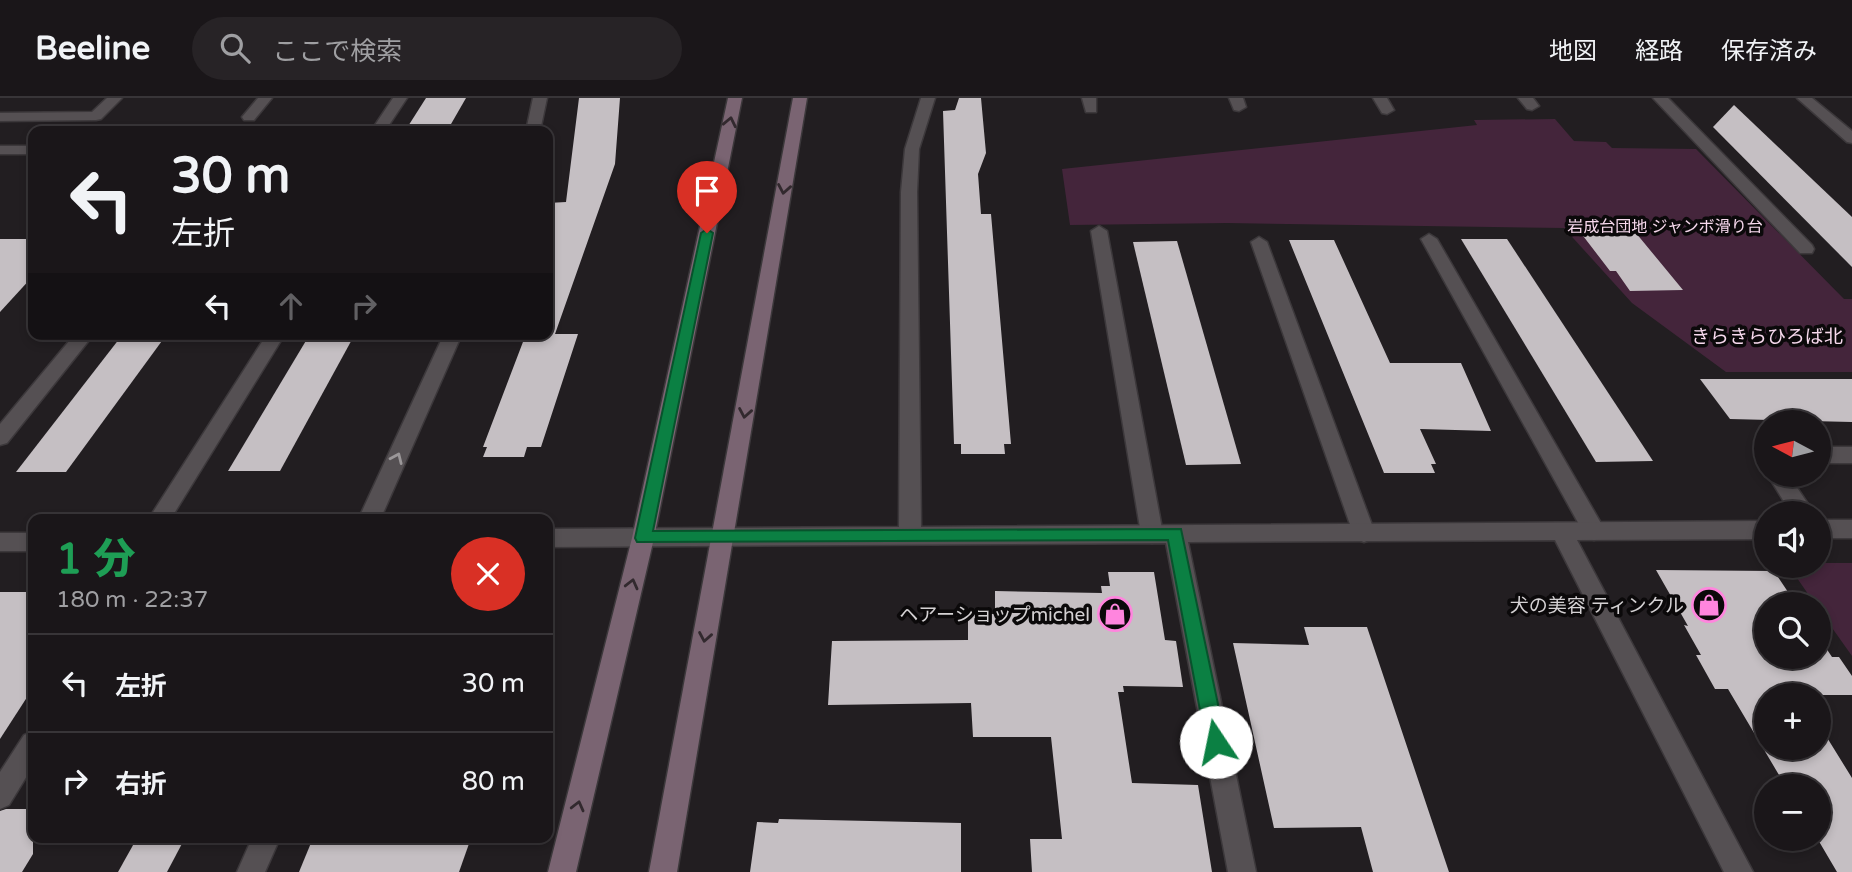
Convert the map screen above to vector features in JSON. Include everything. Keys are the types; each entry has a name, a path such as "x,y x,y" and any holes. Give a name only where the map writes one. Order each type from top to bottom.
{"street":[{"path":"0,117 96,116 115,98"},
{"path":"249,117 265,98"},
{"path":"381,126 400,98"},
{"path":"534,126 540,98"},
{"path":"562,872 643,538 735,98"},
{"path":"663,872 800,98"},
{"path":"910,536 909,192 912,149 928,98"},
{"path":"1660,98 1806,249"},
{"path":"1804,98 1852,139"},
{"path":"0,150 28,150"},
{"path":"1099,231 1164,534 1242,872"},
{"path":"1429,239 1594,531"},
{"path":"1259,242 1364,533"},
{"path":"0,438 80,340"},
{"path":"163,514 272,340"},
{"path":"372,514 450,340"},
{"path":"1831,455 1852,455"},
{"path":"1831,529 1852,529"},
{"path":"553,538 1754,530"},
{"path":"1561,531 1739,872"},
{"path":"0,542 28,542"},
{"path":"0,796 28,751"},
{"path":"251,872 264,843"}],"green space":[{"name":"岩成台団地 ジャンボ滑り台","path":"1555,119 1574,141 1606,142 1612,148 1696,149 1844,299 1852,299 1852,372 1726,372 1632,303 1564,228 1227,223 1070,225 1062,169 1477,125 1474,120"},
{"path":"1831,563 1852,563 1852,656 1831,626 1831,592 1807,592 1797,578 1831,578"}],"building":[{"path":"426,98 466,98 450,126 408,126"},
{"path":"579,98 620,98 615,164 555,334 578,334 541,447 527,447 524,457 483,457 487,447 483,447 524,340 553,340 553,203 566,202"},
{"path":"959,98 981,98 986,153 978,174 981,214 991,214 1011,444 1004,444 1005,454 961,454 961,444 954,444 943,111 955,110"},
{"path":"1734,105 1852,217 1852,267 1713,127"},
{"path":"1631,227 1683,290 1630,291 1616,271 1610,271 1577,228"},
{"path":"0,239 28,239 28,281 0,312"},
{"path":"1461,239 1507,239 1653,461 1596,462"},
{"path":"1289,240 1334,240 1390,363 1461,363 1491,431 1420,429 1436,464 1431,464 1435,473 1384,473"},
{"path":"1177,241 1241,464 1186,465 1133,242"},
{"path":"118,340 163,340 66,472 16,472"},
{"path":"306,340 352,340 280,471 228,471"},
{"path":"1700,379 1852,379 1852,422 1831,421 1831,410 1754,410 1754,420 1730,419"},
{"path":"1656,570 1754,571 1754,578 1779,578 1788,592 1754,592 1754,669 1831,669 1831,656 1839,657 1852,676 1852,695 1831,695 1831,683 1754,683 1754,733 1728,689 1715,689 1696,655 1701,655 1684,625 1688,626"},
{"path":"1108,572 1154,572 1165,640 1176,641 1183,687 1123,686 1124,692 1118,692 1132,783 1198,785 1212,872 1032,872 1030,839 1062,839 1051,737 973,737 971,703 828,705 832,641 968,640 968,614 995,614 995,591 1102,593 1101,586 1110,586"},
{"path":"0,592 28,592 28,696 0,739"},
{"path":"1304,627 1367,627 1449,872 1373,872 1361,827 1274,828 1233,643 1309,645"},
{"path":"1831,744 1852,778 1852,872 1837,872 1825,851 1831,851 1831,774 1778,774 1770,760 1831,760"},
{"path":"28,809 28,843 33,843 33,854 22,872 0,872 0,811"},
{"path":"779,819 961,823 961,872 750,872 757,822 778,823"},
{"path":"134,843 182,843 167,872 118,872"},
{"path":"311,843 469,843 459,872 299,872"}],"place":[{"name":"犬の美容 ティンクル","path":"1709,605"},
{"name":"ヘアーショップmichel","path":"1115,614"}],"route":[{"path":"707,233 643,538 723,535 1175,534 1216,742"}],"park label":[{"name":"きらきらひろば北","path":"1767,336"}]}
